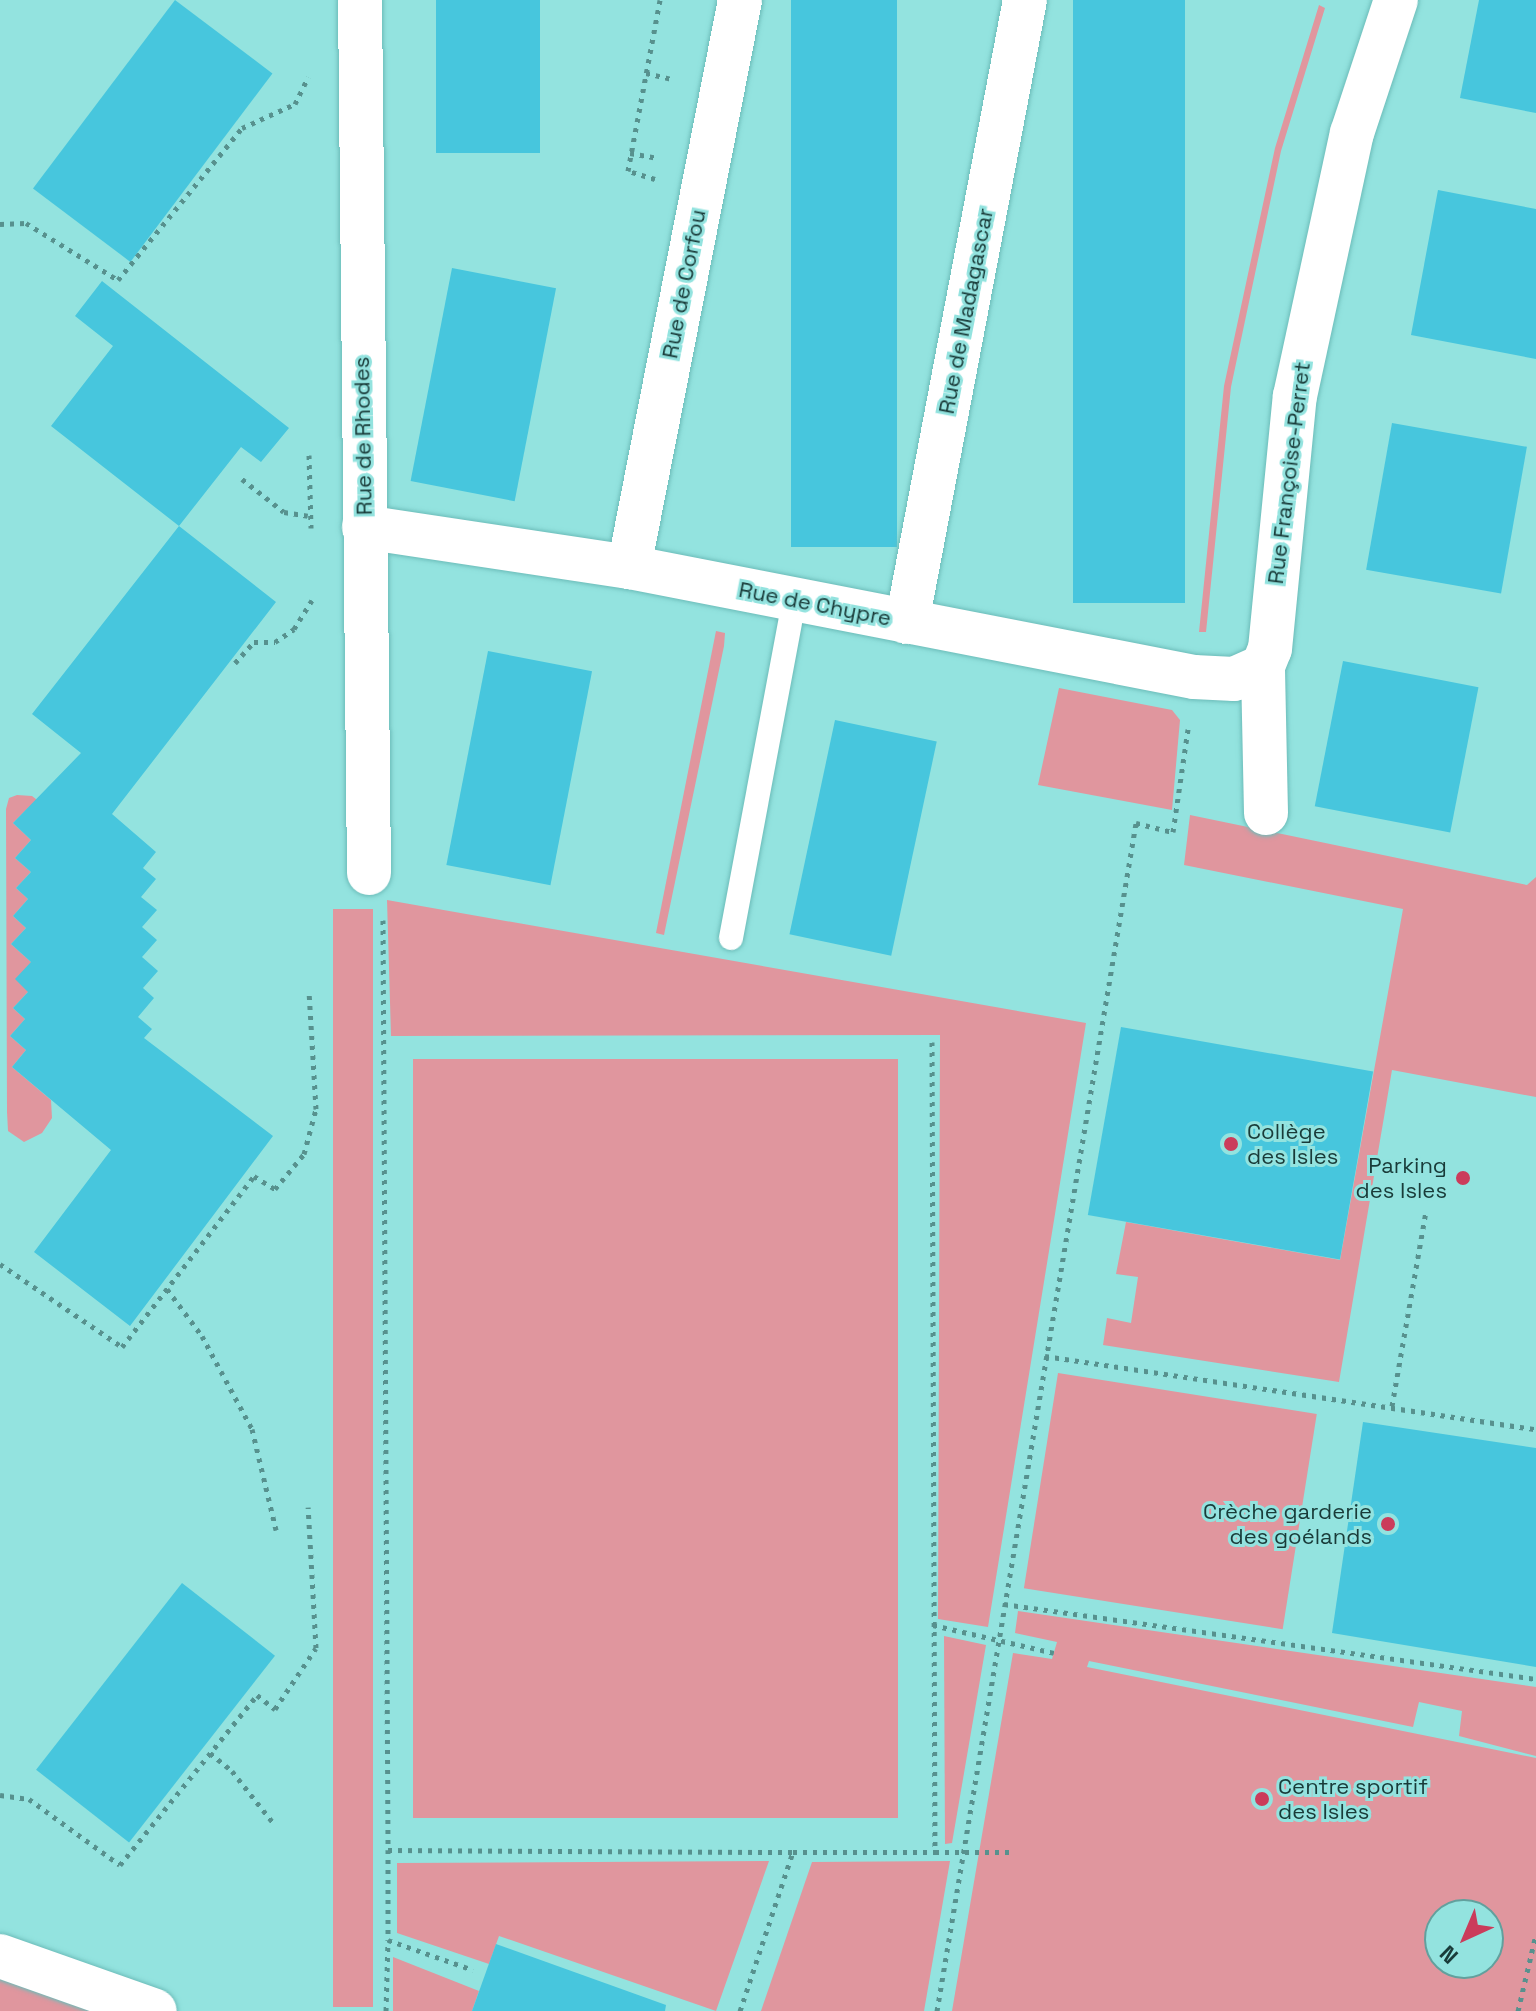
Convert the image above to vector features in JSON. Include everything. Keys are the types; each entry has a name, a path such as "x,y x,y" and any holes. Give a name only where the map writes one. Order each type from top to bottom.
{"street":[{"name":"Rue de Rhodes","path":"360,0 364,527 376,891"},
{"name":"Rue de Corfou","path":"629,567 740,0"},
{"name":"Rue de Madagascar","path":"907,622 1025,0"},
{"name":"Rue Françoise-Perret","path":"1266,813 1263,666 1270,649 1295,396 1352,133 1396,0"},
{"name":"Rue de Chypre","path":"364,527 629,567 794,602 1194,677 1234,679 1263,666"},
{"path":"0,1956 155,2011"}],"lane":[{"path":"731,938 794,602"}],"path":[{"path":"660,0 628,171 664,181"},
{"path":"0,224 26,223 118,280 242,128 295,104 310,72"},
{"path":"309,455 308,516 312,531"},
{"path":"242,479 284,512 308,516"},
{"path":"235,663 254,642 275,642 294,629 314,592"},
{"path":"937,2011 967,1851 1004,1604 1136,823 1173,832 1190,716"},
{"path":"376,891 388,1850 386,2011"},
{"path":"0,1264 122,1347 254,1176 275,1189 304,1154 316,1109 309,990"},
{"path":"932,1042 935,1852"},
{"path":"1392,1406 1426,1212"},
{"path":"167,1289 202,1336 252,1429 276,1530"},
{"path":"1045,1356 1536,1429"},
{"path":"0,1795 29,1799 120,1865 257,1695 275,1709 316,1648 308,1507"},
{"path":"1004,1604 1536,1679"},
{"path":"933,1625 1054,1653"},
{"path":"210,1753 232,1771 275,1825"},
{"path":"388,1850 1011,1852"},
{"path":"740,2011 793,1852"},
{"path":"1518,2011 1536,1934"},
{"path":"388,1940 473,1970"}],"shaded area":[{"path":"1319,5 1325,8 1281,151 1231,387 1206,632 1199,632 1224,386 1275,148"},
{"path":"716,631 725,633 724,646 664,935 656,933"},
{"path":"1059,688 1172,710 1180,720 1172,810 1038,785"},
{"path":"32,796 59,817 29,807 13,823 31,840 15,858 31,872 16,888 28,899 13,916 26,928 11,944 31,962 28,992 13,1008 25,1019 10,1036 26,1050 12,1067 51,1100 52,1118 42,1133 24,1142 8,1131 7,1112 6,809 9,798"},
{"path":"1190,815 1527,885 1536,877 1536,1097 1392,1070 1339,1382 1103,1345 1107,1318 1131,1323 1138,1277 1116,1274 1126,1222 1340,1260 1403,909 1184,865"},
{"path":"387,900 1086,1023 988,1627 938,1619 940,1035 391,1036"},
{"path":"333,909 373,909 373,2007 333,2007"},
{"path":"413,1059 898,1059 898,1818 413,1818"},
{"path":"1058,1373 1317,1414 1283,1629 1024,1588"},
{"name":"Centre sportif des Isles","path":"1018,1611 1536,1687 1536,1756 1459,1736 1462,1711 1419,1702 1413,1727 1089,1661 1087,1667 1536,1758 1536,2011 952,2011 1013,1653 1052,1659 1057,1642 1015,1633"},
{"path":"944,1636 986,1645 952,1843 945,1844"},
{"path":"769,1861 716,2011 499,1936 489,1964 397,1933 397,1863"},
{"path":"950,1861 924,2011 761,2011 812,1862"},
{"path":"393,1957 479,1991 472,2011 393,2011"},
{"path":"0,1978 94,2011 0,2011"}],"building":[{"path":"175,0 272,73 130,262 33,188"},
{"path":"436,0 540,0 540,153 436,153"},
{"path":"791,0 897,0 897,547 791,547"},
{"path":"1073,0 1185,0 1185,603 1073,603"},
{"path":"1479,0 1536,0 1536,113 1460,98"},
{"path":"1438,190 1536,209 1536,359 1411,335"},
{"path":"452,268 556,288 515,501 411,481"},
{"path":"102,281 289,428 261,462 241,447 179,526 51,426 113,346 75,316"},
{"path":"1392,423 1527,447 1501,594 1366,570"},
{"path":"179,526 276,602 112,814 156,852 143,868 156,879 141,897 157,910 142,927 157,940 142,957 158,971 143,988 154,998 138,1017 152,1029 144,1038 273,1136 130,1326 34,1252 111,1150 12,1067 26,1050 10,1036 25,1019 13,1008 28,992 15,979 31,962 11,944 26,928 13,916 28,899 16,888 31,872 15,858 31,840 13,823 81,753 32,714"},
{"path":"488,651 592,671 550,885 446,865"},
{"path":"1343,661 1478,687 1450,833 1315,806"},
{"path":"835,720 937,742 891,956 789,934"},
{"name":"Collège des Isles","path":"1121,1027 1373,1071 1340,1260 1088,1215"},
{"path":"1363,1422 1536,1448 1536,1667 1332,1633"},
{"path":"182,1583 275,1656 129,1842 36,1770"},
{"path":"496,1944 666,2005 665,2011 472,2011"}],"place":[{"name":"Collège des Isles","path":"1231,1144"},
{"name":"Parking des Isles","path":"1463,1178"},
{"name":"Crèche garderie des goélands","path":"1388,1524"},
{"name":"Centre sportif des Isles","path":"1262,1799"}]}
